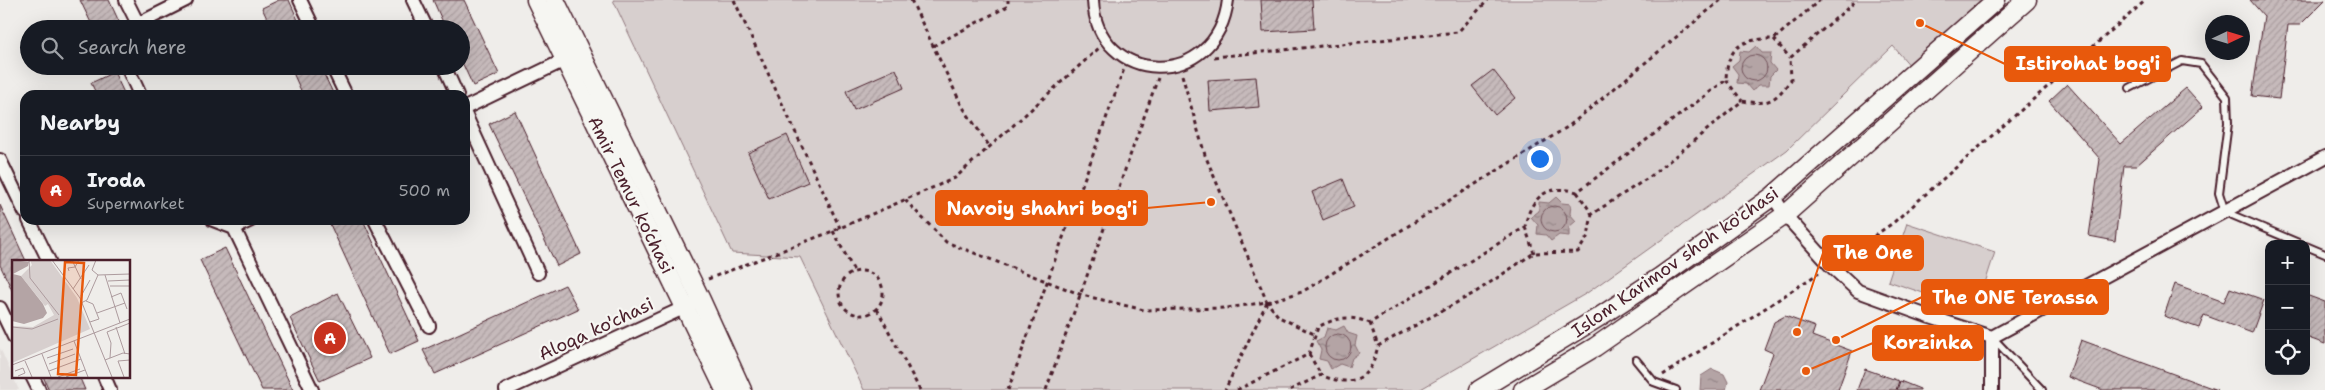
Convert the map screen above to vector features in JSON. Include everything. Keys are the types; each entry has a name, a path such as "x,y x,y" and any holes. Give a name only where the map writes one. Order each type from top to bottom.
{"main road":[{"name":"Amir Temur ko‘chasi","path":"536,0 572,56 742,390"},
{"name":"Amir Temur ko‘chasi","path":"555,0 572,56 694,297 725,390"},
{"name":"Islom Karimov shoh ko'chasi","path":"1485,388 1599,317 1773,196 1996,0"},
{"name":"Islom Karimov shoh ko'chasi","path":"1523,390 1595,347 1785,215 2027,0"}],"street":[{"path":"126,0 134,20"},
{"path":"148,20 186,0"},
{"path":"300,0 310,20"},
{"path":"414,0 422,20"},
{"path":"1093,0 1093,13 1102,34 1115,51 1128,59 1162,68 1193,59 1215,40 1226,14 1228,0"},
{"path":"470,106 572,56"},
{"path":"131,75 138,90"},
{"path":"336,75 344,90"},
{"path":"448,75 455,90"},
{"path":"470,125 538,273"},
{"path":"1773,196 1785,215 1830,266 1858,290 1992,337 2325,156"},
{"path":"0,160 20,202"},
{"path":"31,225 49,260"},
{"path":"226,225 234,228 312,390"},
{"path":"234,228 241,225"},
{"path":"378,225 430,326"},
{"name":"Aloqa ko'chasi","path":"506,390 694,297"},
{"path":"0,308 12,329"},
{"path":"1992,337 1992,390"},
{"path":"33,378 39,390"},
{"path":"105,378 110,390"}],"lane":[{"path":"2130,88 2182,60 2201,64 2227,97 2228,123 2219,193 2225,212 2292,240"},
{"path":"2310,248 2325,254"},
{"path":"1992,337 2042,390"},
{"path":"1636,360 1654,382 1676,390"}],"path":[{"path":"734,0 840,228"},
{"path":"911,0 962,106 990,147"},
{"path":"933,46 1008,6 1008,0"},
{"path":"1193,59 1458,32 1488,0"},
{"path":"905,200 946,242 1082,295 1144,310 1227,308 1267,302 1302,292 1569,126 1721,0"},
{"path":"1774,39 1790,58 1791,80 1778,98 1762,104 1742,101 1726,80 1726,65 1734,48 1752,39 1774,39 1820,0"},
{"path":"1790,58 1856,0"},
{"path":"1654,382 1893,223 2146,0"},
{"path":"694,297 833,231 955,178 1106,41"},
{"path":"1008,390 1128,59"},
{"path":"1179,64 1205,155 1267,302 1279,317 1316,335"},
{"path":"1046,390 1082,295 1162,68"},
{"path":"1577,192 1726,80"},
{"path":"1592,214 1651,176 1742,101"},
{"path":"1378,346 1476,292 1534,253 1578,252 1588,236 1592,214 1577,192 1563,188 1549,191 1536,199 1527,215 1525,227 1534,253"},
{"path":"1370,323 1525,227"},
{"path":"833,231 854,271"},
{"path":"854,271 868,272 880,281 883,295 877,308 871,313 857,315 844,308 840,302 839,287 847,275 854,271"},
{"path":"1225,390 1267,302"},
{"path":"877,308 920,390"},
{"path":"1237,390 1309,354 1318,327 1336,318 1354,317 1370,323"},
{"path":"1309,354 1321,376 1334,381 1356,380 1371,368 1378,346 1370,323"},
{"path":"1290,390 1321,376"}],"shaded area":[{"path":"613,0 1988,0 1912,68 1893,46 1787,150 1587,293 1419,390 864,390 800,257 732,253"},
{"path":"1907,223 1995,252 1976,311 1888,281"},
{"path":"0,348 19,390 0,390"}],"water":[{"path":"1756,46 1762,53 1771,53 1770,63 1776,70 1770,76 1769,85 1759,85 1752,91 1746,84 1737,83 1738,74 1732,66 1739,60 1740,51 1749,52"},
{"path":"1556,197 1562,203 1571,204 1570,214 1576,221 1569,227 1569,236 1559,235 1551,241 1546,235 1537,234 1538,225 1531,217 1539,211 1539,202 1549,203"},
{"path":"1344,326 1348,333 1357,336 1355,345 1359,353 1352,358 1349,367 1340,364 1331,369 1327,361 1319,359 1321,350 1316,341 1324,337 1327,328 1336,330"},
{"path":"1712,369 1724,374 1728,382 1726,390 1700,390 1701,376"}],"building":[{"path":"80,0 109,0 118,20 90,20"},
{"path":"279,0 289,0 298,20 268,20 262,8"},
{"path":"433,0 464,0 499,74 473,86 468,75 470,75 470,20 442,20"},
{"path":"1261,0 1312,0 1314,29 1263,32"},
{"path":"2250,0 2284,0 2285,2 2288,0 2325,0 2300,25 2288,25 2279,99 2252,96 2264,16"},
{"path":"896,69 904,88 854,110 846,91"},
{"path":"1493,70 1515,98 1495,115 1472,86"},
{"path":"108,75 115,75 123,90 94,90 91,83"},
{"path":"294,75 324,75 332,90 301,90"},
{"path":"1256,77 1259,107 1210,111 1208,80"},
{"path":"2067,84 2121,144 2186,88 2203,107 2136,166 2124,166 2115,241 2089,236 2100,159 2049,101"},
{"path":"515,111 581,254 557,266 489,124"},
{"path":"787,135 808,182 769,199 748,153"},
{"path":"1343,179 1354,207 1323,220 1312,192"},
{"path":"0,205 26,260 12,260 12,290 0,265"},
{"path":"330,225 365,225 419,341 390,354"},
{"path":"225,248 293,390 262,390 200,260"},
{"path":"2175,284 2224,302 2230,288 2264,300 2252,333 2204,315 2199,328 2164,316"},
{"path":"565,285 578,309 435,374 423,350"},
{"path":"338,293 370,358 320,381 290,318"},
{"path":"2310,296 2325,302 2325,344 2310,338"},
{"path":"1785,316 1815,327 1812,336 1852,351 1838,390 1759,390 1773,353 1764,349 1774,322"},
{"path":"2081,340 2217,390 2103,390 2068,377"},
{"path":"1865,369 1899,381 1896,390 1857,390"},
{"path":"44,378 80,378 85,390 49,390"},
{"path":"1900,381 1920,389 1920,390 1897,390"}],"place":[{"name":"Istirohat bog'i","path":"1920,23"},
{"name":"Navoiy shahri bog'i","path":"1211,202"},
{"name":"The One","path":"1797,332"},
{"name":"Iroda","path":"330,338"},
{"name":"The ONE Terassa","path":"1836,340"},
{"name":"Korzinka","path":"1806,371"}]}
